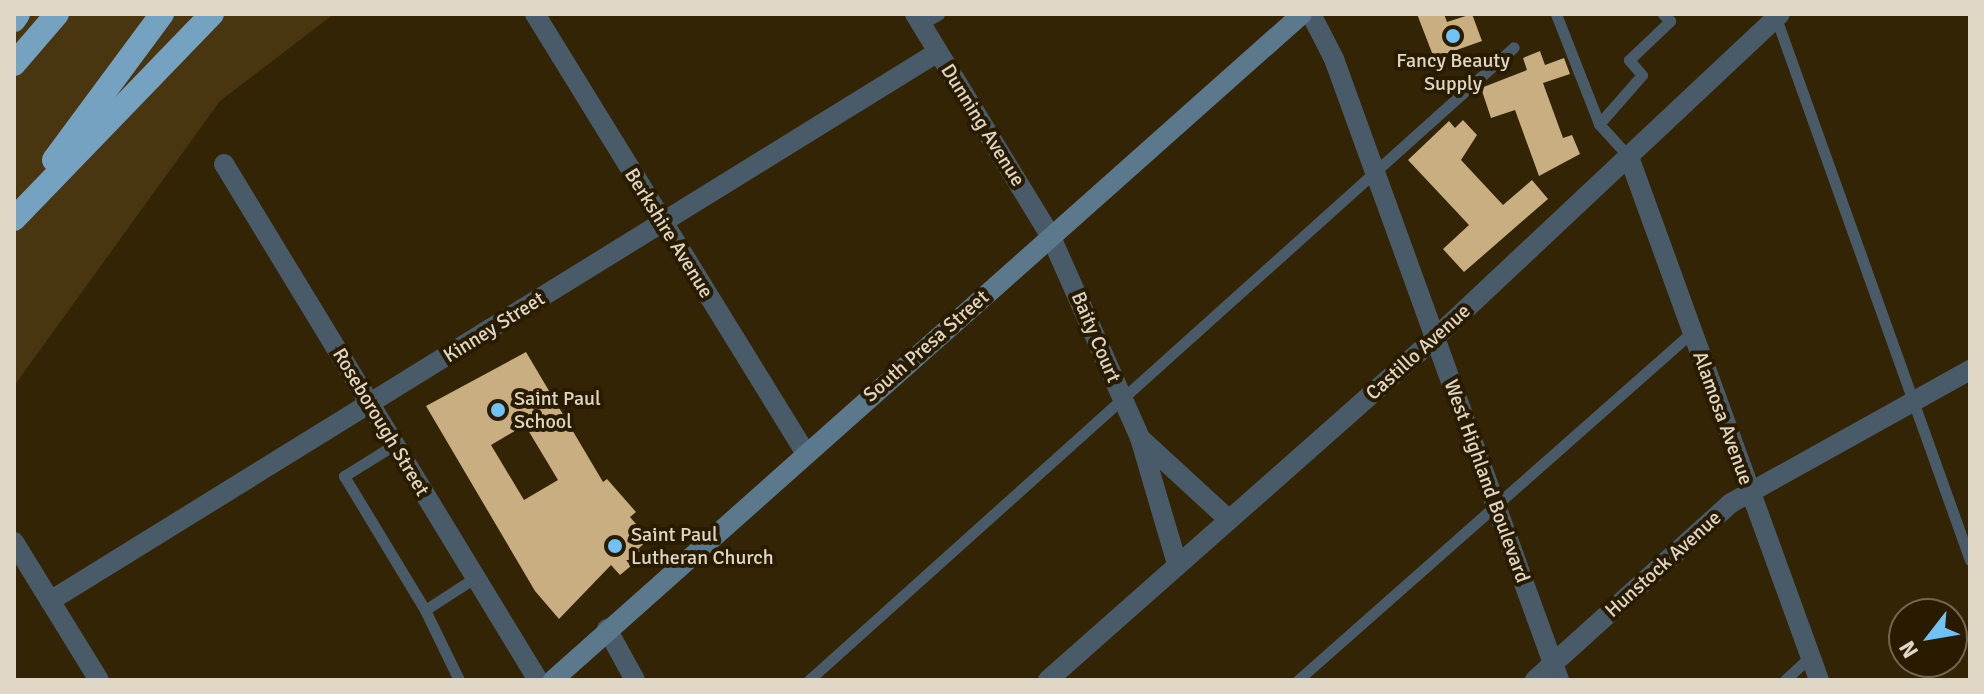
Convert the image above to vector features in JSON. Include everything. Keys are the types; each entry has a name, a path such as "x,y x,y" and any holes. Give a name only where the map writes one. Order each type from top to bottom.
{"highway":[{"path":"14,20 18,14"},
{"path":"14,64 57,14"},
{"path":"14,216 162,14"},
{"path":"14,216 212,14"}],"main road":[{"name":"South Presa Street","path":"553,680 805,452 1302,14"}],"street":[{"name":"Berkshire Avenue","path":"535,14 805,452"},
{"name":"West Highland Boulevard","path":"1311,14 1334,59 1373,174 1556,672"},
{"name":"Castillo Avenue","path":"1048,680 1435,338 1778,16"},
{"name":"Dunning Avenue","path":"925,18 938,52 1051,237"},
{"name":"Kinney Street","path":"50,601 938,52"},
{"name":"Alamosa Avenue","path":"1629,157 1819,680"},
{"name":"Roseborough Street","path":"224,164 538,680"},
{"name":"Baity Court","path":"1051,237 1140,438 1177,564"},
{"name":"Hunstock Avenue","path":"1535,680 1556,672 1749,491 1970,370"},
{"name":"Baity Court","path":"1140,438 1228,519"},
{"path":"14,542 99,680"},
{"path":"607,629 635,680"}],"lane":[{"path":"1556,14 1599,124 1629,157"},
{"path":"1778,16 1970,560"},
{"path":"1599,124 1642,75 1629,60 1666,17"},
{"path":"809,680 1514,47"},
{"path":"1298,680 1692,332"},
{"path":"394,445 344,476 425,610 459,680"},
{"path":"425,610 476,577"},
{"path":"1785,680 1810,657"}],"shaded area":[{"path":"14,14 334,14 220,101 14,386"}],"building":[{"name":"Fancy Beauty Supply","path":"1417,14 1444,14 1447,22 1472,14 1482,41 1434,58"},
{"path":"1540,51 1545,65 1564,58 1570,74 1543,83 1563,138 1572,135 1580,154 1539,176 1515,110 1491,118 1481,88 1527,70 1523,58"},
{"path":"1463,120 1477,135 1461,160 1503,205 1532,180 1548,199 1464,272 1443,249 1469,225 1408,160 1449,121 1455,128"},
{"path":"526,352 603,482 607,479 636,512 630,517 649,539 638,549 643,556 620,575 611,565 559,619 535,591 426,406","holes":["525,425 558,480 524,500 491,445"]}],"place":[{"name":"Fancy Beauty Supply","path":"1453,36"},
{"name":"Saint Paul School","path":"498,410"},
{"name":"Saint Paul Lutheran Church","path":"615,546"}]}
